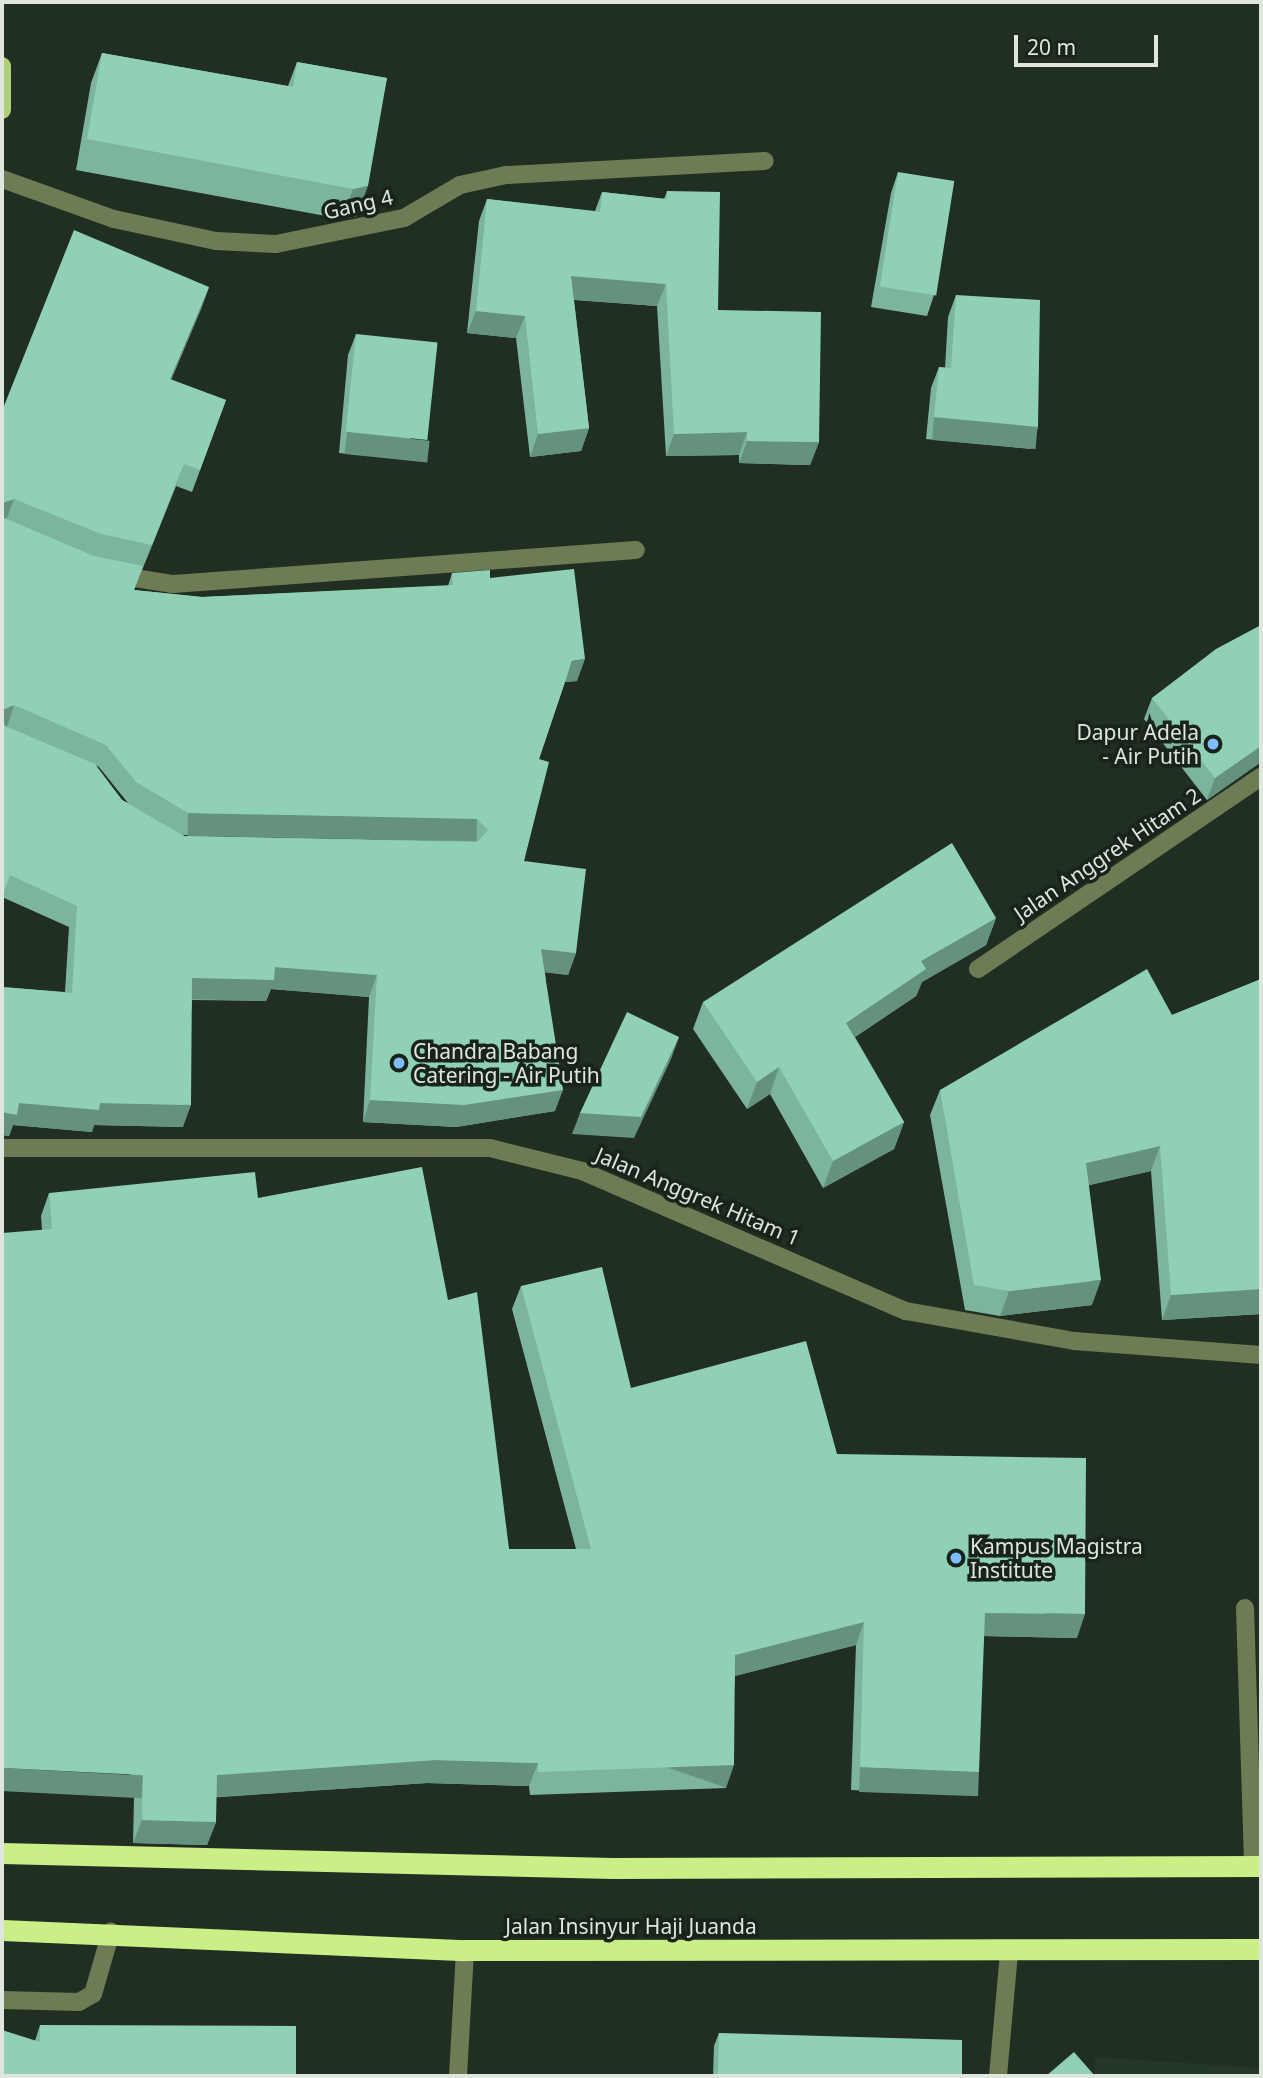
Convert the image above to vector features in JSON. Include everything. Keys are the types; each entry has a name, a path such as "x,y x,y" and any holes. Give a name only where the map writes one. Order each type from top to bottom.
{"highway":[{"path":"2,1853 612,1868 1257,1866"},
{"name":"Jalan Insinyur Haji Juanda","path":"2,1930 111,1932 464,1950 1009,1953 1261,1949"}],"main road":[{"path":"2,66 2,107"}],"street":[{"name":"Gang 4","path":"2,179 114,219 216,241 276,244 404,218 460,185 506,174 765,161"},
{"path":"90,567 173,584 636,550"},
{"name":"Jalan Anggrek Hitam 2","path":"978,969 1261,777"},
{"name":"Jalan Anggrek Hitam 1","path":"2,1148 490,1148 582,1171 906,1311 1074,1341 1261,1355"},
{"path":"1245,1608 1257,1866"},
{"path":"2,2000 79,2002 93,1994 111,1932"},
{"path":"458,2076 464,1950"},
{"path":"998,2076 1009,1953"}],"shaded area":[{"path":"1095,2057 1261,2068 1261,2076 1095,2076"}],"building":[{"path":"102,53 293,87 297,62 387,78 368,186 353,189 87,139"},
{"path":"898,172 954,181 936,295 880,287"},
{"path":"667,191 720,192 718,310 821,312 819,442 747,441 747,432 674,434 666,284 571,276 589,428 538,434 525,316 476,311 487,199 600,212 602,192 667,199"},
{"path":"74,230 209,287 170,379 226,400 200,470 184,464 152,545 101,534 14,499 2,503 2,406"},
{"path":"956,295 1040,300 1038,427 934,417 939,367 951,368"},
{"path":"356,334 438,343 427,440 346,431"},
{"path":"2,517 94,556 143,566 134,590 202,597 453,585 452,573 490,570 490,578 574,569 585,659 572,661 539,759 549,762 524,861 586,869 576,953 541,949 563,1090 464,1105 370,1100 377,975 275,967 274,980 192,978 191,1105 100,1103 99,1110 19,1103 17,1115 2,1112 2,987 72,993 77,906 10,875 2,897 2,717 5,726 95,764 122,800 184,836 477,842 488,830 477,819 188,813 136,782 106,745 14,705 2,710"},
{"name":"Dapur Adela - Air Putih","path":"1261,625 1261,746 1215,778 1152,698 1216,649"},
{"path":"952,843 996,918 921,961 926,969 846,1023 904,1122 833,1161 779,1067 757,1082 703,1002"},
{"path":"1147,969 1172,1015 1261,979 1261,1289 1171,1295 1160,1146 1086,1163 1101,1280 1009,1291 974,1285 940,1090"},
{"path":"627,1012 679,1037 641,1117 580,1113"},
{"path":"422,1167 448,1300 477,1292 509,1549 591,1549 521,1286 602,1267 631,1388 806,1341 837,1454 1086,1458 1085,1614 985,1613 979,1772 860,1767 864,1622 735,1655 734,1765 538,1772 538,1763 435,1760 217,1775 216,1822 142,1820 143,1775 2,1768 2,1233 52,1229 49,1193 255,1172 258,1198"},
{"path":"40,2025 296,2026 296,2076 2,2076 2,2030 40,2042"},
{"path":"719,2033 962,2040 962,2076 718,2076"},
{"path":"1074,2052 1095,2076 1046,2076"}],"place":[{"name":"Dapur Adela - Air Putih","path":"1213,744"},
{"name":"Chandra Babang Catering - Air Putih","path":"399,1063"},
{"name":"Kampus Magistra Institute","path":"956,1558"}]}
